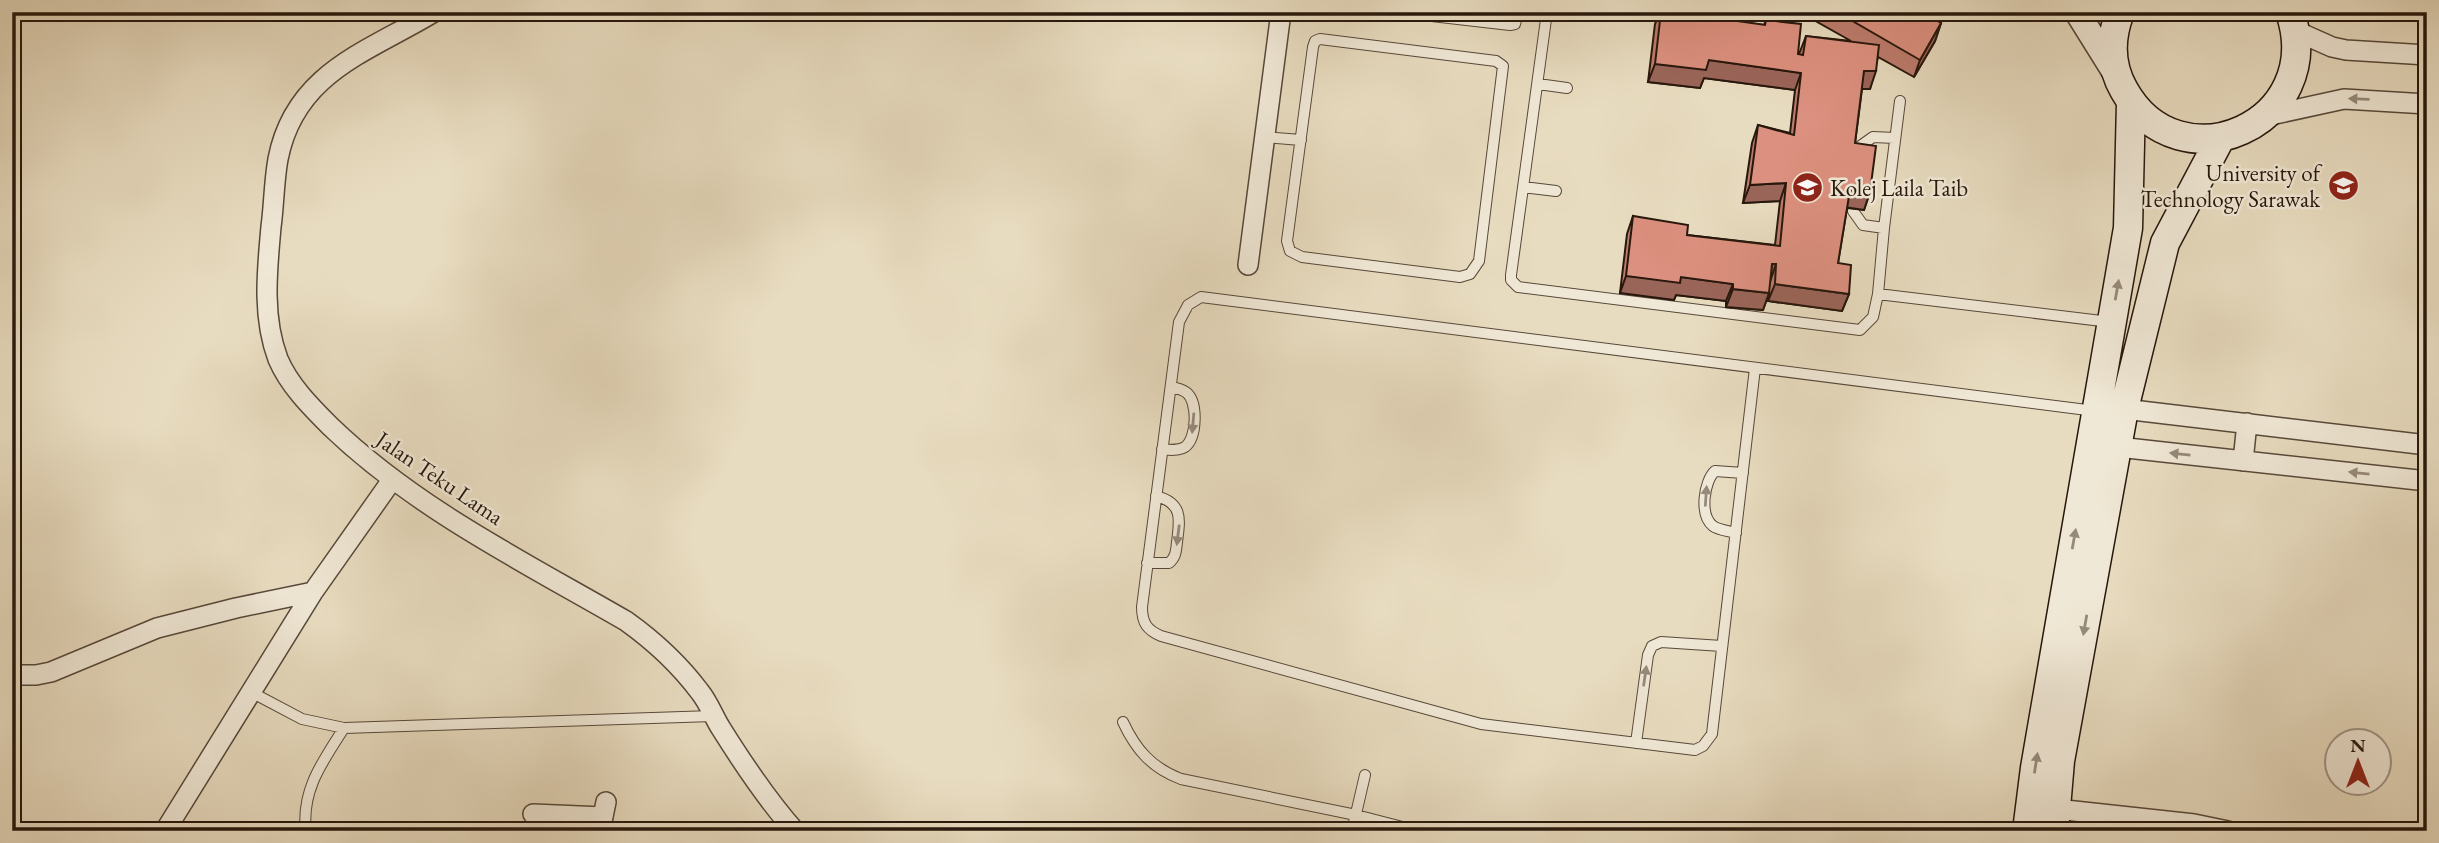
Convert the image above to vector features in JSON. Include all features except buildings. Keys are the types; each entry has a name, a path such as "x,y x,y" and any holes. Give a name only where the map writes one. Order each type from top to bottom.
{"main road":[{"path":"2027,831 2035,768 2128,228 2124,91 2112,56 2114,27 2120,12"},
{"path":"2124,91 2148,120 2171,132 2195,138 2221,138 2245,130 2266,116 2286,92 2296,62 2293,22"},
{"path":"2055,820 2060,761 2124,409 2165,243 2221,138"}],"street":[{"name":"Jalan Teku Lama","path":"434,12 405,30 362,50 332,71 305,98 287,128 278,159 267,268 268,321 278,359 292,383 312,408 392,481 650,638 702,695 774,808 795,831"},
{"path":"1248,265 1280,12"},
{"path":"2077,12 2124,91"},
{"path":"2293,22 2332,47 2427,55"},
{"path":"2266,116 2344,99 2427,104"},
{"path":"2124,409 2427,445"},
{"path":"2242,461 2247,424"},
{"path":"2118,447 2427,481"},
{"path":"165,831 313,592 392,481"},
{"path":"12,675 51,672 157,628 313,592"},
{"path":"533,814 603,817"},
{"path":"2055,820 2194,824 2228,831"}],"lane":[{"path":"1397,12 1510,25 1515,24 1518,12"},
{"path":"1547,12 1511,280 1518,287 1860,330 1873,317 1878,293 1900,101"},
{"path":"1320,39 1496,61 1503,66 1477,267 1471,274 1460,277 1302,257 1290,251 1287,242 1301,140 1315,41 1320,39"},
{"path":"1538,84 1567,88"},
{"path":"1263,137 1301,140"},
{"path":"1858,160 1859,147 1873,138 1895,138"},
{"path":"1855,186 1853,211 1863,225 1884,228"},
{"path":"1524,187 1556,191"},
{"path":"1878,293 2111,322"},
{"path":"1755,368 1712,734 1709,741 1695,750 1481,724 1161,636 1148,629 1142,616 1182,313 1188,305 1201,297 2096,411"},
{"path":"1162,449 1183,448 1192,436 1192,401 1184,391 1171,387"},
{"path":"1735,533 1714,527 1709,520 1705,511 1707,482 1712,474 1720,470 1742,473"},
{"path":"1147,563 1169,563 1176,555 1179,514 1171,502 1156,496"},
{"path":"1636,743 1648,655 1652,646 1661,642 1722,646"},
{"path":"251,692 302,719 344,728 713,716"},
{"path":"1123,722 1143,757 1165,773 1181,779 1356,815 1418,831"},
{"path":"306,831 305,804 308,791 322,762 344,728"},
{"path":"1352,831 1365,775"}],"place":[{"name":"University of Technology Sarawak","path":"2343,186"},
{"name":"Kolej Laila Taib","path":"1807,188"}]}
